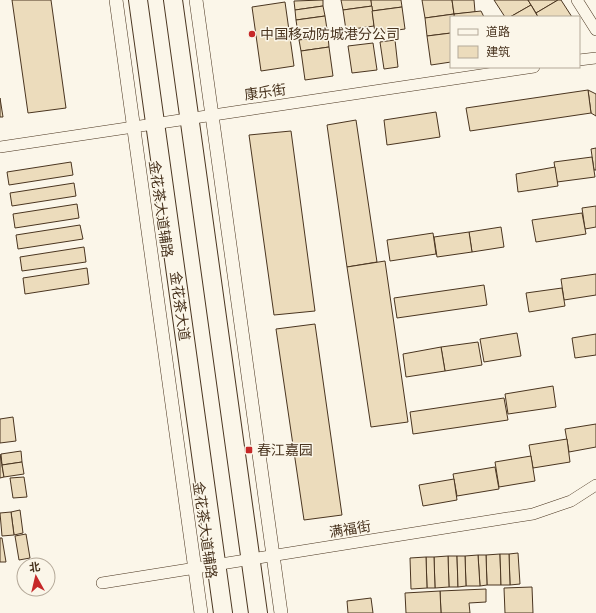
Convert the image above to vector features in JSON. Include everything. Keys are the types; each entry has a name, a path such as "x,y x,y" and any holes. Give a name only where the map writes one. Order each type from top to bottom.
{"highway":[{"name":"金花茶大道","path":"138,0 223,613"},
{"path":"173,0 258,613"}],"street":[{"name":"金花茶大道辅路","path":"116,0 201,613"},
{"path":"196,0 281,613"},
{"path":"577,0 596,30"},
{"path":"580,60 596,58"},
{"name":"康乐街","path":"0,147 527,68"},
{"name":"满福街","path":"102,583 533,514 571,501 596,485"}],"building":[{"path":"12,0 51,0 66,108 28,113"},
{"path":"323,0 323,6 295,10 294,1"},
{"path":"341,0 371,0 372,6 343,10"},
{"path":"371,0 401,0 402,7 372,11"},
{"path":"422,0 452,0 454,14 425,18"},
{"path":"452,0 474,0 475,12 454,14"},
{"path":"494,0 528,0 531,5 512,16 504,16"},
{"path":"528,0 558,0 536,13"},
{"path":"558,0 561,0 571,16 538,16 536,13"},
{"path":"285,2 294,66 261,71 252,7"},
{"path":"531,5 537,16 512,16"},
{"path":"323,6 325,16 296,20 295,10"},
{"path":"372,6 374,26 346,30 343,10"},
{"path":"402,7 405,29 375,33 372,11"},
{"path":"481,11 484,16 454,16 454,14"},
{"path":"454,14 454,16 450,16 450,33 427,36 425,18"},
{"path":"325,16 328,36 299,40 296,20"},
{"path":"450,33 450,62 431,65 427,36"},
{"path":"328,36 329,47 301,51 299,40"},
{"path":"395,40 398,67 384,69 380,42"},
{"path":"373,43 377,70 352,73 348,46"},
{"path":"329,47 333,76 305,80 301,51"},
{"path":"588,90 596,94 596,116 591,113"},
{"path":"588,90 591,113 470,131 466,108"},
{"path":"0,98 3,117 0,117"},
{"path":"436,112 440,137 387,145 384,120"},
{"path":"356,120 377,262 347,267 327,125"},
{"path":"291,131 315,311 274,315 249,135"},
{"path":"596,148 596,170 594,170 591,149"},
{"path":"592,157 595,177 557,182 554,162"},
{"path":"71,162 73,175 9,185 7,172"},
{"path":"555,167 558,186 518,192 516,174"},
{"path":"74,183 76,196 12,206 10,193"},
{"path":"77,204 79,218 15,228 13,214"},
{"path":"596,206 596,227 585,229 582,208"},
{"path":"582,213 586,234 536,242 532,220"},
{"path":"80,225 83,239 18,249 16,235"},
{"path":"501,227 504,247 472,252 469,232"},
{"path":"469,232 472,252 437,257 434,237"},
{"path":"433,233 436,254 390,261 387,240"},
{"path":"84,247 86,262 22,271 20,257"},
{"path":"385,261 408,422 371,427 347,267"},
{"path":"87,268 89,284 25,294 23,278"},
{"path":"596,274 596,295 564,300 561,279"},
{"path":"484,285 487,305 397,318 394,298"},
{"path":"562,288 565,306 529,312 526,293"},
{"path":"315,324 342,515 304,520 276,329"},
{"path":"517,333 521,356 484,362 480,339"},
{"path":"596,334 596,355 575,358 572,338"},
{"path":"478,342 482,365 445,371 441,347"},
{"path":"441,347 445,371 406,377 403,354"},
{"path":"553,386 556,407 508,414 505,394"},
{"path":"504,398 508,420 413,434 410,412"},
{"path":"13,417 16,441 0,443 0,419"},
{"path":"596,424 596,447 569,452 565,429"},
{"path":"567,439 570,462 533,468 529,445"},
{"path":"21,451 22,462 2,465 1,454"},
{"path":"0,454 4,477 0,478"},
{"path":"531,456 535,481 499,487 495,462"},
{"path":"22,462 24,474 4,477 2,465"},
{"path":"495,467 499,489 457,496 453,474"},
{"path":"24,477 27,497 13,498 10,478"},
{"path":"454,479 457,500 423,506 419,485"},
{"path":"20,510 23,533 14,535 11,512"},
{"path":"11,512 14,535 2,536 0,513"},
{"path":"26,534 30,557 18,557 15,536"},
{"path":"0,538 2,538 6,562 0,562"},
{"path":"518,553 520,584 510,585 509,554"},
{"path":"500,554 501,585 487,585 486,555"},
{"path":"500,554 509,554 510,585 501,585"},
{"path":"478,555 486,555 487,585 480,586"},
{"path":"478,555 480,586 466,586 465,556"},
{"path":"448,556 457,556 458,587 449,587"},
{"path":"448,556 449,587 435,588 434,557"},
{"path":"457,556 465,556 466,586 458,587"},
{"path":"426,557 434,557 435,588 427,588"},
{"path":"426,557 427,588 411,589 410,558"},
{"path":"532,587 533,613 505,613 504,588"},
{"path":"486,589 486,602 469,603 470,613 441,613 440,591"},
{"path":"440,591 441,613 406,613 405,593"},
{"path":"371,598 373,613 348,613 347,601"}],"place":[{"name":"中国移动防城港分公司","path":"252,34"},
{"name":"春江嘉园","path":"249,450"}]}
